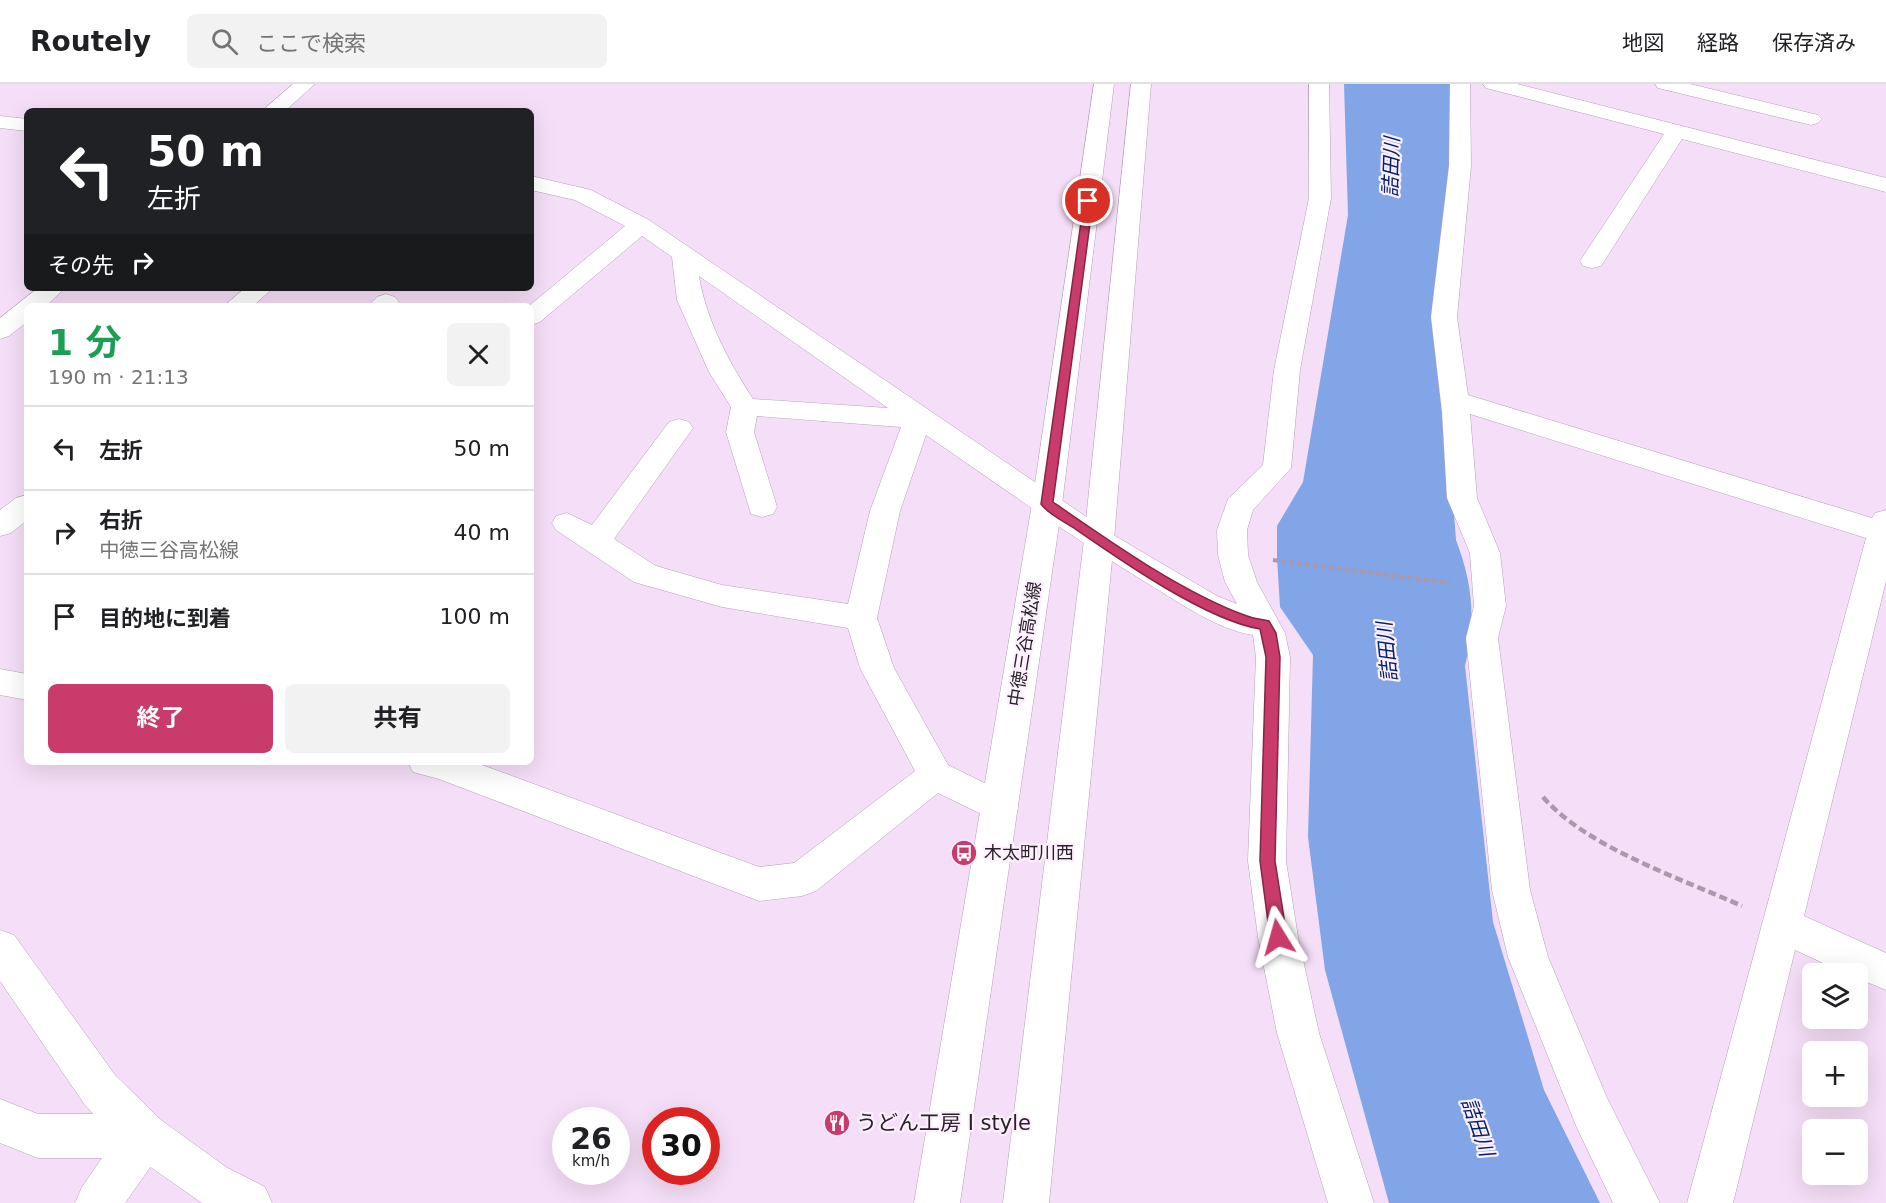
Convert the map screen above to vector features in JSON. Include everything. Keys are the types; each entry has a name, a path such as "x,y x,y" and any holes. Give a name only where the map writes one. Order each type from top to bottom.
{"street":[{"path":"276,108 305,84"},
{"name":"中徳三谷高松線","path":"938,1203 1047,504 1104,84"},
{"path":"1026,1203 1099,540 1141,84"},
{"path":"1319,84 1320,198 1287,370 1277,468 1239,506 1232,530 1233,555 1241,582 1269,633 1273,657 1268,861 1278,937 1298,1033 1351,1203"},
{"path":"1460,84 1460,166 1444,317 1462,498 1485,553 1490,606 1482,638 1511,890 1528,957 1592,1113 1637,1203"},
{"path":"1494,84 1886,185"},
{"path":"1654,125 1673,86 1811,119"},
{"path":"0,122 24,125"},
{"path":"1592,261 1677,132"},
{"path":"534,184 583,195 641,225 1099,540 1206,604 1247,622 1265,625"},
{"path":"534,314 641,225"},
{"path":"683,253 690,300 722,372 745,407 740,432 762,507"},
{"path":"35,303 49,291"},
{"path":"241,303 257,291"},
{"path":"0,331 24,311"},
{"path":"1454,400 1884,526 1710,1203"},
{"path":"745,407 919,417"},
{"path":"919,417 885,511 861,618 877,668 935,776 1000,808"},
{"path":"596,542 679,428"},
{"path":"0,526 24,507"},
{"path":"567,523 645,574 722,596 861,618"},
{"path":"0,682 24,686"},
{"path":"442,765 759,884 802,879 935,776"},
{"path":"1781,924 1886,972"},
{"path":"0,948 100,1090 145,1136 210,1183 249,1203"},
{"path":"0,1121 38,1136 145,1136"},
{"path":"98,1203 145,1136"}],"path":[{"path":"1282,561 1458,584"},
{"path":"1497,768 1536,783 1548,807 1580,830 1781,924"}],"water":[{"name":"詰田川","path":"1344,84 1452,84 1448,194 1437,297 1456,540 1466,572 1471,603 1471,633 1465,666 1493,922 1544,1090 1600,1203 1389,1203 1325,970 1308,837 1313,655 1280,607 1277,526 1303,482 1348,215"}],"place":[{"name":"木太町川西","path":"964,853"},
{"name":"うどん工房 I style","path":"837,1123"}],"route":[{"path":"1088,201 1047,504 1099,540 1206,604 1247,622 1265,625 1269,633 1273,657 1268,861 1278,937"}]}
